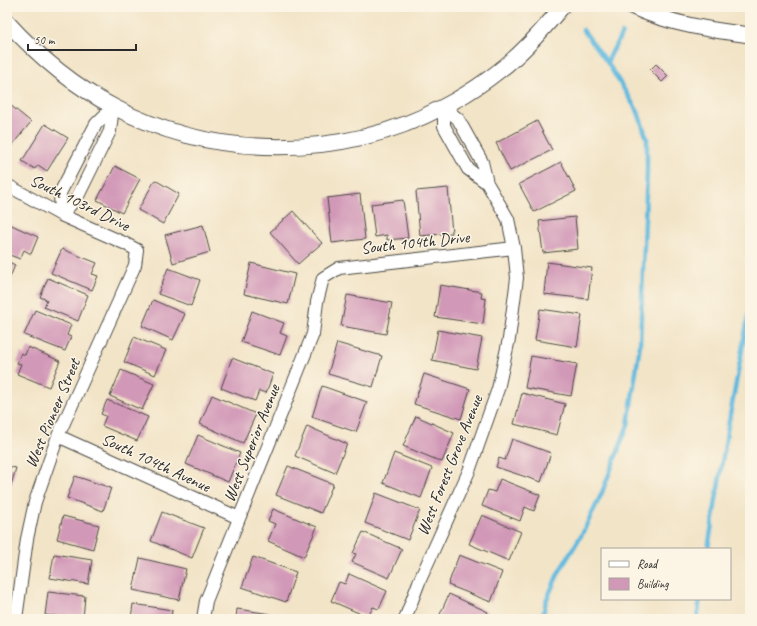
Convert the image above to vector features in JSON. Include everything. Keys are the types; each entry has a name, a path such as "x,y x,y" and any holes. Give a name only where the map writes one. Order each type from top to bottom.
{"street":[{"path":"7,22 26,42 55,67 113,107 157,126 196,138 245,145 292,146 324,144 378,134 444,107 500,70 527,46 562,7"},
{"path":"633,7 687,25 750,35"},
{"path":"61,215 60,194 96,124 113,107"},
{"path":"61,215 77,198 110,131 113,107"},
{"name":"West Forest Grove Avenue","path":"405,619 419,582 469,471 498,389 509,338 517,278 514,248 508,219 487,183 468,169 444,126 444,107"},
{"name":"South 103rd Drive","path":"7,185 61,215 137,250"},
{"name":"South 104th Drive","path":"323,278 339,268 514,248"},
{"name":"West Pioneer Street","path":"16,619 27,539 35,502 58,436 135,266 137,250"},
{"name":"West Superior Avenue","path":"203,619 206,601 313,334 317,302 323,278"},
{"name":"South 104th Avenue","path":"58,436 239,518"}],"building":[{"path":"656,64 668,76 662,82 650,70"},
{"path":"9,104 31,122 8,150 7,107"},
{"path":"537,121 552,150 510,171 496,143"},
{"path":"45,124 68,138 47,171 38,165 35,169 22,161"},
{"path":"561,162 576,191 534,212 519,184"},
{"path":"115,166 140,179 122,213 97,200"},
{"path":"155,180 179,194 163,224 138,210"},
{"path":"448,188 452,233 420,236 416,191"},
{"path":"360,194 365,239 332,243 327,198"},
{"path":"403,200 408,238 387,240 387,235 375,237 371,204"},
{"path":"293,211 322,243 298,264 270,232"},
{"path":"575,217 578,249 543,253 539,221"},
{"path":"7,223 38,237 31,254 24,250 20,259 7,254"},
{"path":"203,225 210,252 173,263 165,235"},
{"path":"62,249 97,263 92,274 98,276 92,290 51,273"},
{"path":"7,261 15,265 7,285"},
{"path":"547,262 592,268 588,299 544,294"},
{"path":"251,263 295,274 288,304 244,294"},
{"path":"168,268 200,280 191,306 158,294"},
{"path":"48,278 88,295 78,321 44,307 47,300 40,297"},
{"path":"440,285 482,292 481,298 486,299 483,324 435,317"},
{"path":"347,295 392,303 386,334 341,326"},
{"path":"153,300 185,314 173,340 142,326"},
{"path":"540,309 582,315 577,347 535,340"},
{"path":"35,310 71,325 67,335 71,337 65,351 24,335"},
{"path":"252,311 284,323 280,333 287,336 280,355 241,342"},
{"path":"438,330 482,338 476,369 432,360"},
{"path":"134,337 166,350 155,375 124,362"},
{"path":"337,343 382,356 373,387 328,374"},
{"path":"28,347 60,361 49,387 17,374 21,364 17,363 21,353 25,355"},
{"path":"531,356 577,364 571,396 525,388"},
{"path":"232,358 273,374 266,393 259,391 255,401 221,388"},
{"path":"121,370 154,384 142,410 110,396"},
{"path":"424,374 470,389 461,419 414,404"},
{"path":"322,386 367,402 356,432 312,417"},
{"path":"522,393 565,404 557,435 514,424"},
{"path":"212,395 256,414 243,443 200,424"},
{"path":"107,400 148,417 137,441 102,426 106,416 101,414"},
{"path":"416,416 454,433 442,462 403,446"},
{"path":"307,426 347,444 335,473 295,456"},
{"path":"198,435 240,453 228,482 186,464"},
{"path":"512,439 551,453 541,482 496,467 499,458 505,460"},
{"path":"394,453 432,468 421,498 383,483"},
{"path":"7,466 16,468 9,492 7,491"},
{"path":"288,466 333,484 321,513 276,495"},
{"path":"75,476 111,488 103,511 67,498"},
{"path":"500,479 540,495 534,511 525,507 520,521 482,506 488,490 495,492"},
{"path":"376,493 420,510 408,540 365,523"},
{"path":"273,509 317,527 304,557 268,541 275,524 268,521"},
{"path":"162,512 204,528 192,558 151,541"},
{"path":"482,515 521,532 509,561 469,544"},
{"path":"63,516 99,525 93,549 57,539"},
{"path":"363,532 402,549 389,578 352,562 356,554 353,553"},
{"path":"54,554 92,560 88,584 50,578"},
{"path":"459,555 502,572 491,602 448,585"},
{"path":"253,557 296,572 286,602 242,587"},
{"path":"140,558 186,569 179,600 133,590"},
{"path":"349,574 387,591 379,609 373,607 368,617 331,601 339,582 345,584"},
{"path":"48,592 85,596 83,619 45,615"},
{"path":"449,594 488,612 485,619 438,619"},
{"path":"133,604 172,610 171,619 131,619"},
{"path":"237,609 271,614 270,619 236,619"}],"waterway":[{"path":"542,619 546,601 559,572 582,534 601,495 628,425 640,345 647,139 638,112 607,62 583,30"},
{"path":"607,62 622,33"},
{"path":"708,548 728,426 750,307"},
{"path":"697,619 700,600"}]}
